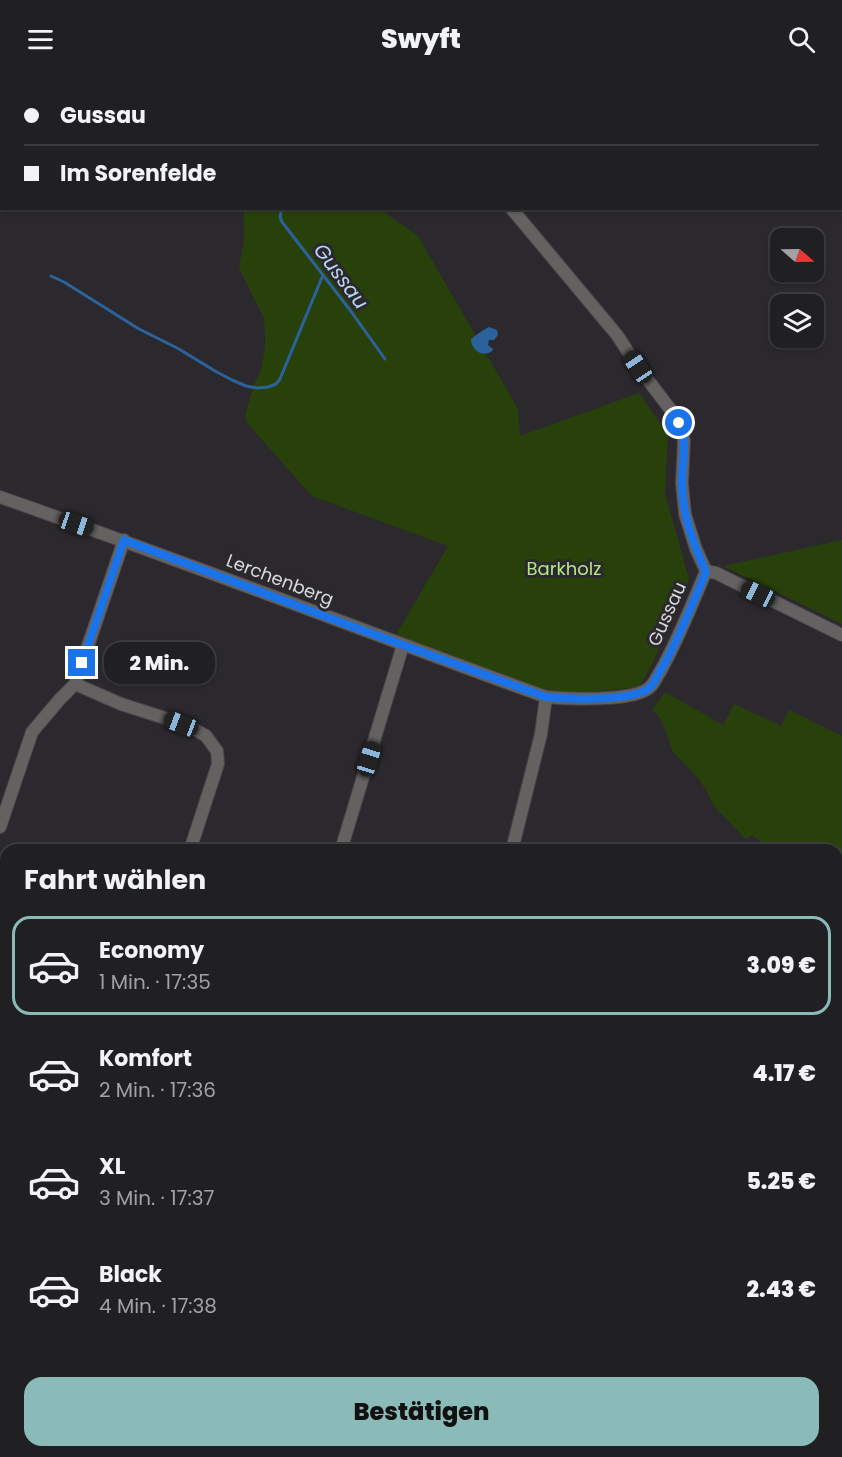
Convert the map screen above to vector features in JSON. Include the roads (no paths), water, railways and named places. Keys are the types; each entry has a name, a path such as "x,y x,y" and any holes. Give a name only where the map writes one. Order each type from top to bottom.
{"street":[{"name":"Gussau","path":"513,210 617,335 679,423 684,441 682,483 685,514 706,572 669,656 650,688 634,695 571,699 546,697"},
{"name":"Lerchenberg","path":"0,497 124,540 546,697"},
{"path":"0,827 32,732 75,684 124,540"},
{"path":"706,572 716,573 842,635"},
{"path":"343,844 403,645"},
{"path":"75,684 121,704 194,729 212,742 217,751 218,764 192,844"},
{"path":"514,844 541,734 546,697"}],"water":[{"path":"489,327 497,330 498,335 494,340 489,340 488,345 493,350 485,354 478,352 473,347 471,339"}],"waterway":[{"name":"Gussau","path":"282,210 280,217 282,222 385,359"},
{"path":"51,276 215,371 246,386 257,388 276,384 280,379 323,275"}],"park label":[{"name":"Barkholz","path":"564,569"}]}
